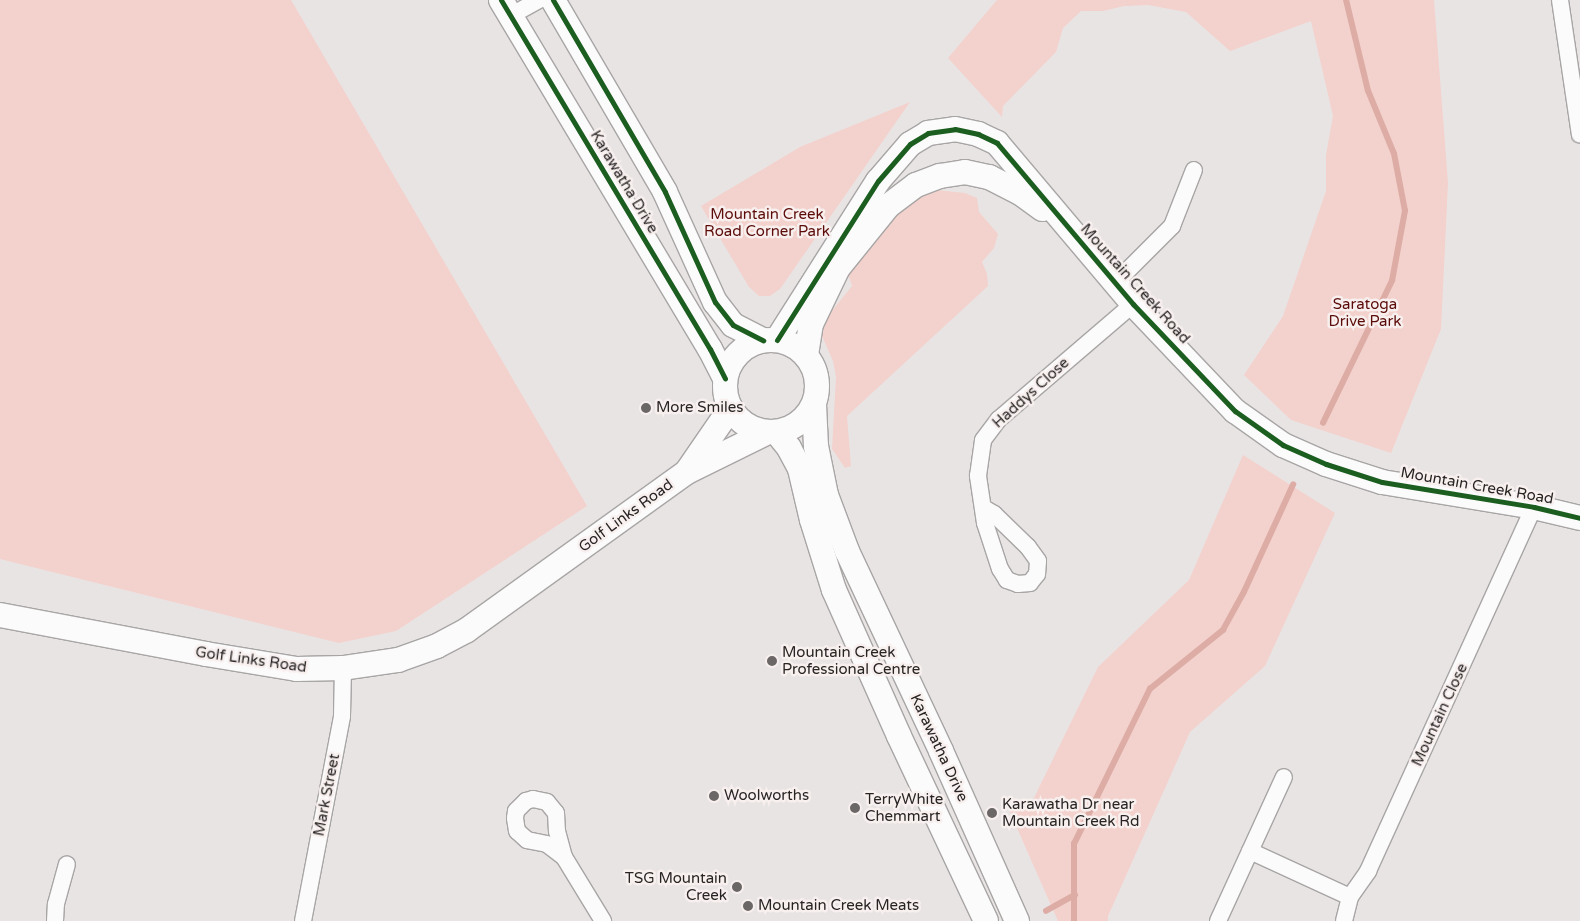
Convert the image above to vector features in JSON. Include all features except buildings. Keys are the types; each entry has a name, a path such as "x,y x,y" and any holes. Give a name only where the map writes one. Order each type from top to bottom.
{"main road":[{"name":"Karawatha Drive","path":"553,0 664,192 715,302 733,325 770,340"},
{"name":"Karawatha Drive","path":"505,8 710,349 725,378"},
{"name":"Mountain Creek Road","path":"770,340 878,181 910,144 928,133 956,129 978,134 997,143 1016,163 1066,226 1133,304 1235,411 1283,445 1326,464 1382,482 1534,507 1580,518"},
{"name":"Mountain Creek Road","path":"806,355 811,324 838,268 888,206 916,185 940,176 965,172 989,177 1019,192 1066,226"},
{"path":"770,340 792,345 806,355 817,378 814,404 799,424 771,433 752,429 740,421 730,409 725,394 725,378 730,365 738,353 750,345 770,340"},
{"name":"Karawatha Drive","path":"814,404 816,446 826,495 847,550 941,751 1017,921"},
{"name":"Golf Links Road","path":"687,472 730,409"},
{"name":"Karawatha Drive","path":"771,433 790,448 800,469 812,520 834,590 899,736 986,921"},
{"name":"Golf Links Road","path":"0,615 206,654 288,667 343,668 398,660 437,646 466,630 687,472 771,433"}],"street":[{"path":"505,8 539,0"},
{"path":"1560,0 1580,135"},
{"path":"1115,283 1172,226 1194,170"},
{"name":"Haddys Close","path":"984,508 978,476 983,440 999,419 1133,304"},
{"path":"1580,501 1580,518"},
{"name":"Mountain Close","path":"1344,921 1350,897 1368,871 1534,507"},
{"name":"Mark Street","path":"303,921 342,716 343,668"},
{"path":"1218,921 1284,777"},
{"path":"1250,851 1350,897"},
{"path":"564,857 603,921"},
{"path":"55,921 56,904 67,864"}],"green space":[{"path":"0,0 291,0 587,506 396,631 339,643 0,559"},
{"name":"Saratoga Drive Park","path":"997,0 1434,0 1448,183 1441,329 1391,453 1291,420 1244,375 1283,316 1326,191 1326,155 1333,116 1311,21 1230,51 1186,12 1148,5 1124,6 1103,11 1081,11 1063,28 1056,52 1003,106 1002,117 948,58"},
{"name":"Mountain Creek Road Corner Park","path":"910,102 780,289 770,296 759,296 749,287 701,206 800,147"},
{"path":"936,190 965,193 977,198 979,212 998,234 994,248 982,262 987,274 988,286 847,416 851,466 845,468 832,449 836,377 833,361 822,336 825,324 831,312 852,286 848,274 868,252 902,202"},
{"path":"1243,455 1335,513 1265,666 1190,732 1108,916 1108,921 1058,921 1009,810 1032,802 1098,667 1189,580"}],"waterway":[{"path":"1323,423 1392,281 1405,211 1394,154 1368,91 1346,0"},
{"path":"1074,921 1074,844 1150,689 1223,630 1244,592 1293,485"},
{"path":"1046,911 1075,895"}],"cycle path":[{"path":"501,0 710,349 725,378"},
{"path":"553,0 665,192 715,302 733,325 763,340"},
{"path":"777,340 878,181 910,144 928,133 955,129 978,134 997,143 1133,304 1235,411 1283,445 1326,464 1382,482 1534,507 1580,518"}],"place":[{"name":"More Smiles","path":"646,408"},
{"name":"Mountain Creek Professional Centre","path":"772,661"},
{"name":"Woolworths","path":"714,796"},
{"name":"TerryWhite Chemmart","path":"855,808"},
{"name":"Karawatha Dr near Mountain Creek Rd","path":"992,813"},
{"name":"TSG Mountain Creek","path":"737,887"},
{"name":"Mountain Creek Meats","path":"748,906"}]}
